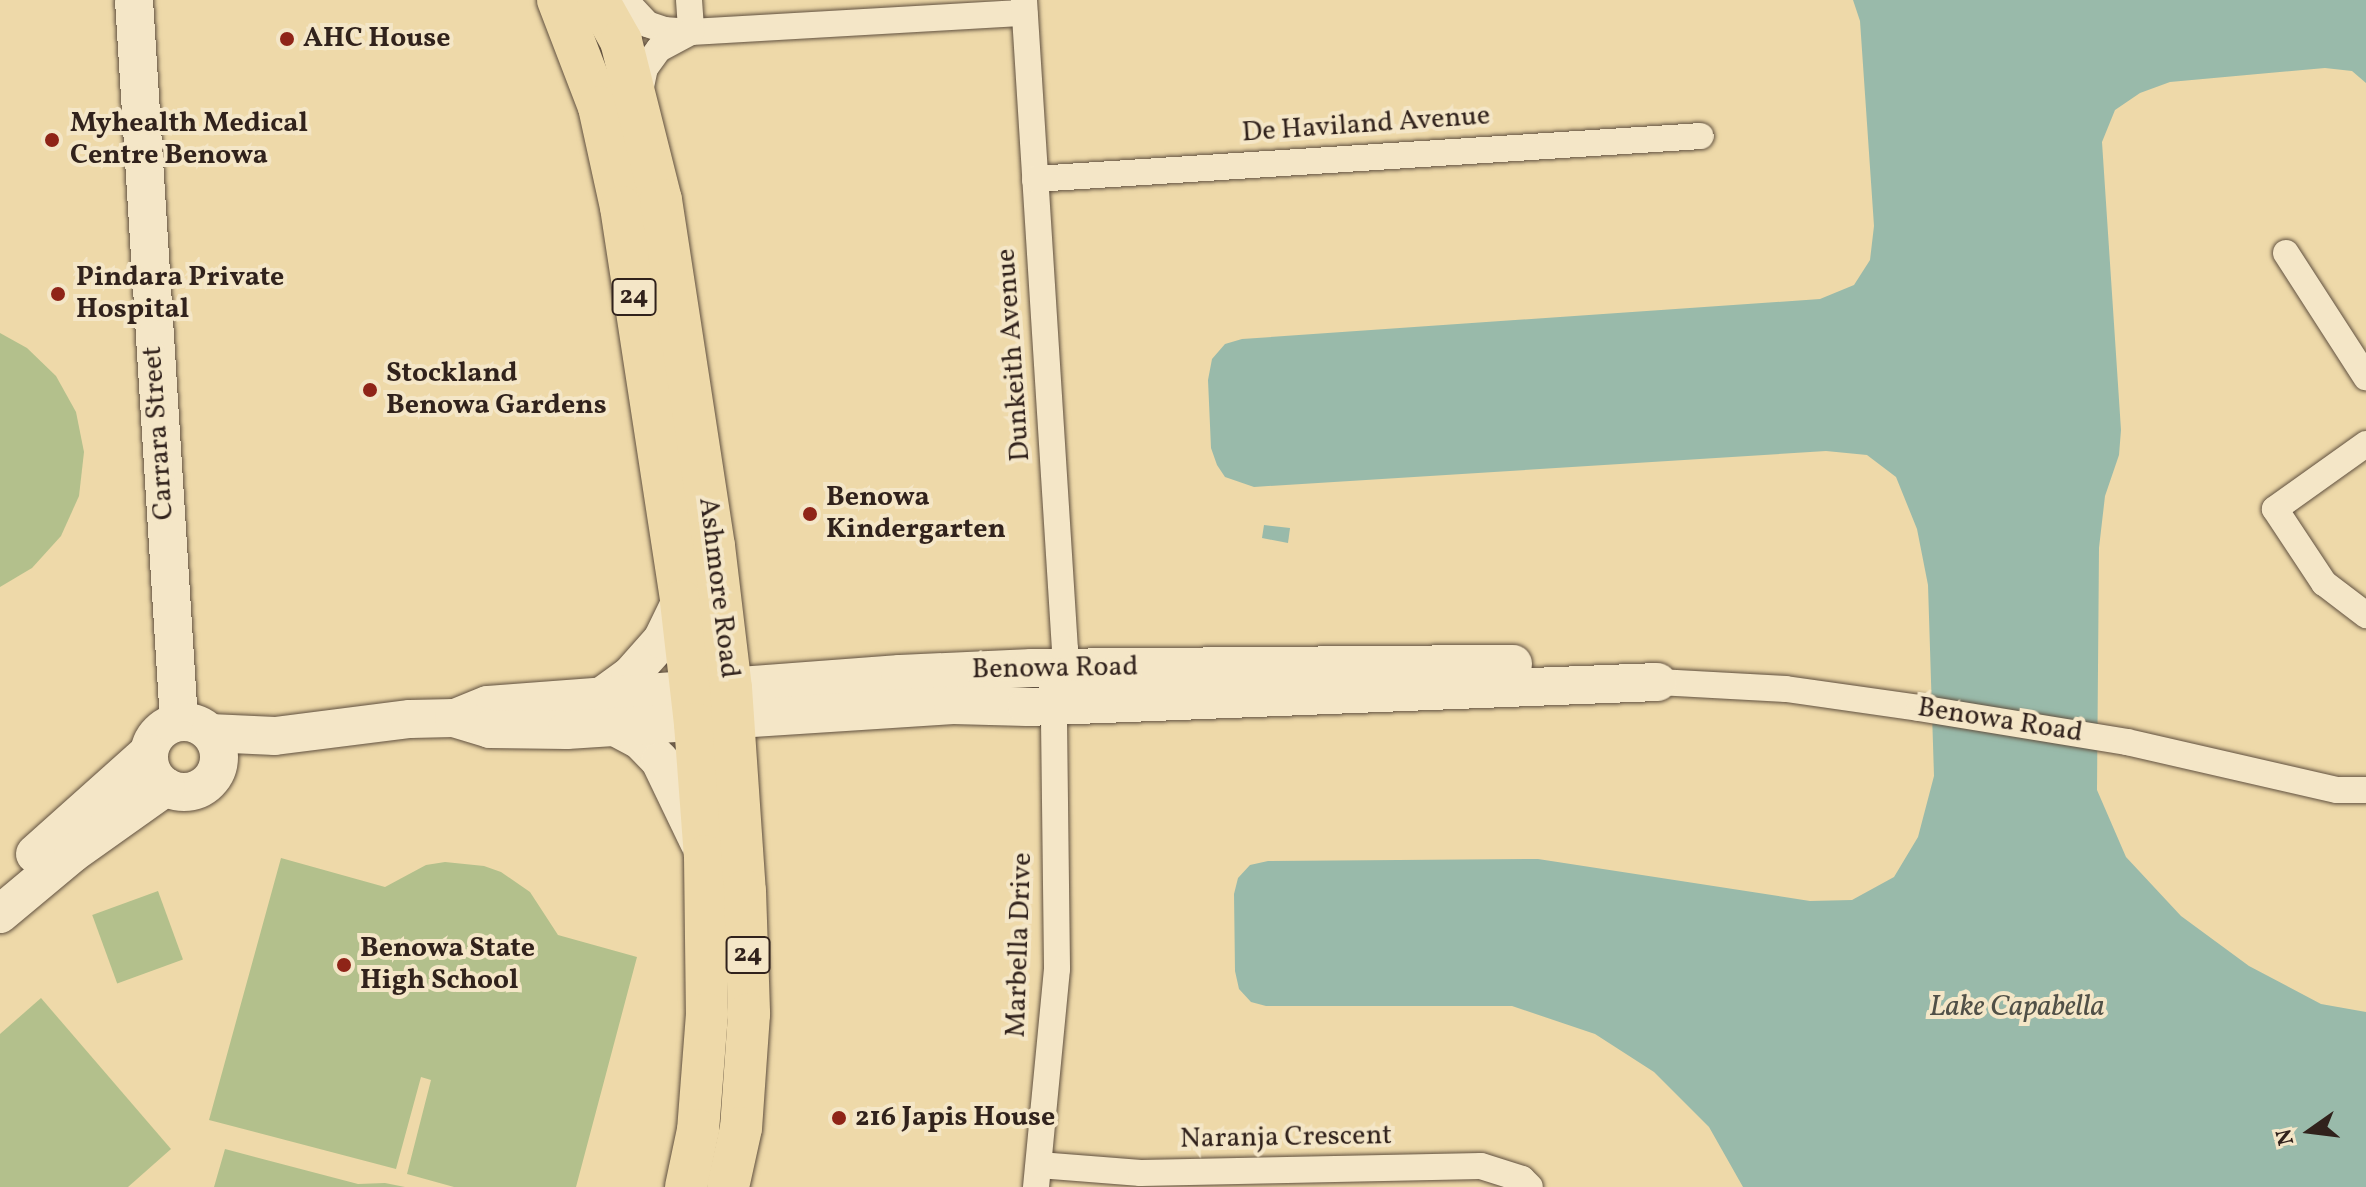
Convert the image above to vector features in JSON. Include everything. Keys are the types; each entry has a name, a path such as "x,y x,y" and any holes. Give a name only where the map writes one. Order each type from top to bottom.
{"main road":[{"name":"Carrara Street","path":"134,0 203,737"},
{"name":"Ashmore Road","path":"558,0 599,107 621,207 681,601 713,705 749,1014 741,1128 728,1187"},
{"name":"Ashmore Road","path":"598,0 621,41 664,213 714,546 713,705 705,856 707,1014 698,1130 686,1187"},
{"path":"681,601 662,640 630,676 610,712 660,761 680,795 705,856"},
{"name":"Benowa Road","path":"713,705 900,674 1064,668 1418,662 1562,664 1658,682"},
{"name":"Benowa Road","path":"203,737 275,736 377,721 454,718 488,705 610,712 713,705 1059,706 1658,682"},
{"path":"0,885 148,753 158,732 203,737 213,777 196,790 176,791 166,787 152,773 148,753"},
{"path":"0,914 73,853 166,787"}],"street":[{"path":"625,0 647,24 664,30 691,32 1024,6"},
{"path":"689,0 691,32"},
{"name":"Dunkeith Avenue","path":"1024,6 1064,668 1059,706"},
{"path":"637,103 645,68 659,49 691,32"},
{"name":"De Haviland Avenue","path":"1035,179 1701,136"},
{"path":"2286,253 2366,377"},
{"path":"2366,444 2275,509 2324,583 2366,615"},
{"name":"Benowa Road","path":"1658,682 1786,689 1919,708 2127,742 2337,790 2366,790"},
{"name":"Marbella Drive","path":"1037,1176 1057,969 1054,720 1059,706"},
{"name":"Benowa Road","path":"2337,790 2366,804"},
{"name":"Naranja Crescent","path":"1037,1176 1481,1166 1522,1179 1530,1187"}],"green space":[{"path":"0,333 27,348 56,376 76,412 84,452 79,496 61,536 32,568 0,587"},
{"path":"281,858 385,887 426,865 445,862 484,866 501,872 530,892 558,935 637,957 576,1187 454,1187 407,1174 431,1080 421,1077 396,1169 209,1120"},
{"path":"158,891 183,960 117,984 92,915"},
{"path":"41,998 171,1149 128,1187 0,1187 0,1034"},
{"path":"225,1149 358,1184 385,1183 405,1187 214,1187"}],"water":[{"name":"Lake Capabella","path":"1853,0 2366,0 2366,83 2352,71 2325,68 2170,82 2140,93 2115,110 2102,142 2121,430 2119,455 2105,496 2099,548 2097,790 2126,857 2181,916 2249,966 2321,1004 2366,1012 2366,1187 1743,1187 1709,1127 1654,1072 1595,1034 1512,1006 1266,1006 1251,1002 1239,989 1235,971 1234,894 1238,878 1250,865 1268,861 1538,859 1810,901 1852,900 1894,877 1918,837 1934,776 1928,585 1917,529 1896,477 1867,455 1826,451 1254,487 1225,477 1211,448 1208,380 1212,359 1225,344 1242,339 1820,299 1854,285 1870,260 1874,226 1860,21"},
{"path":"1264,525 1290,528 1288,543 1262,538"}],"place":[{"name":"AHC House","path":"287,39"},
{"name":"Myhealth Medical Centre Benowa","path":"52,140"},
{"name":"Pindara Private Hospital","path":"58,294"},
{"name":"Stockland Benowa Gardens","path":"370,390"},
{"name":"Benowa Kindergarten","path":"810,514"},
{"name":"Benowa State High School","path":"344,965"},
{"name":"216 Japis House","path":"839,1118"}]}
